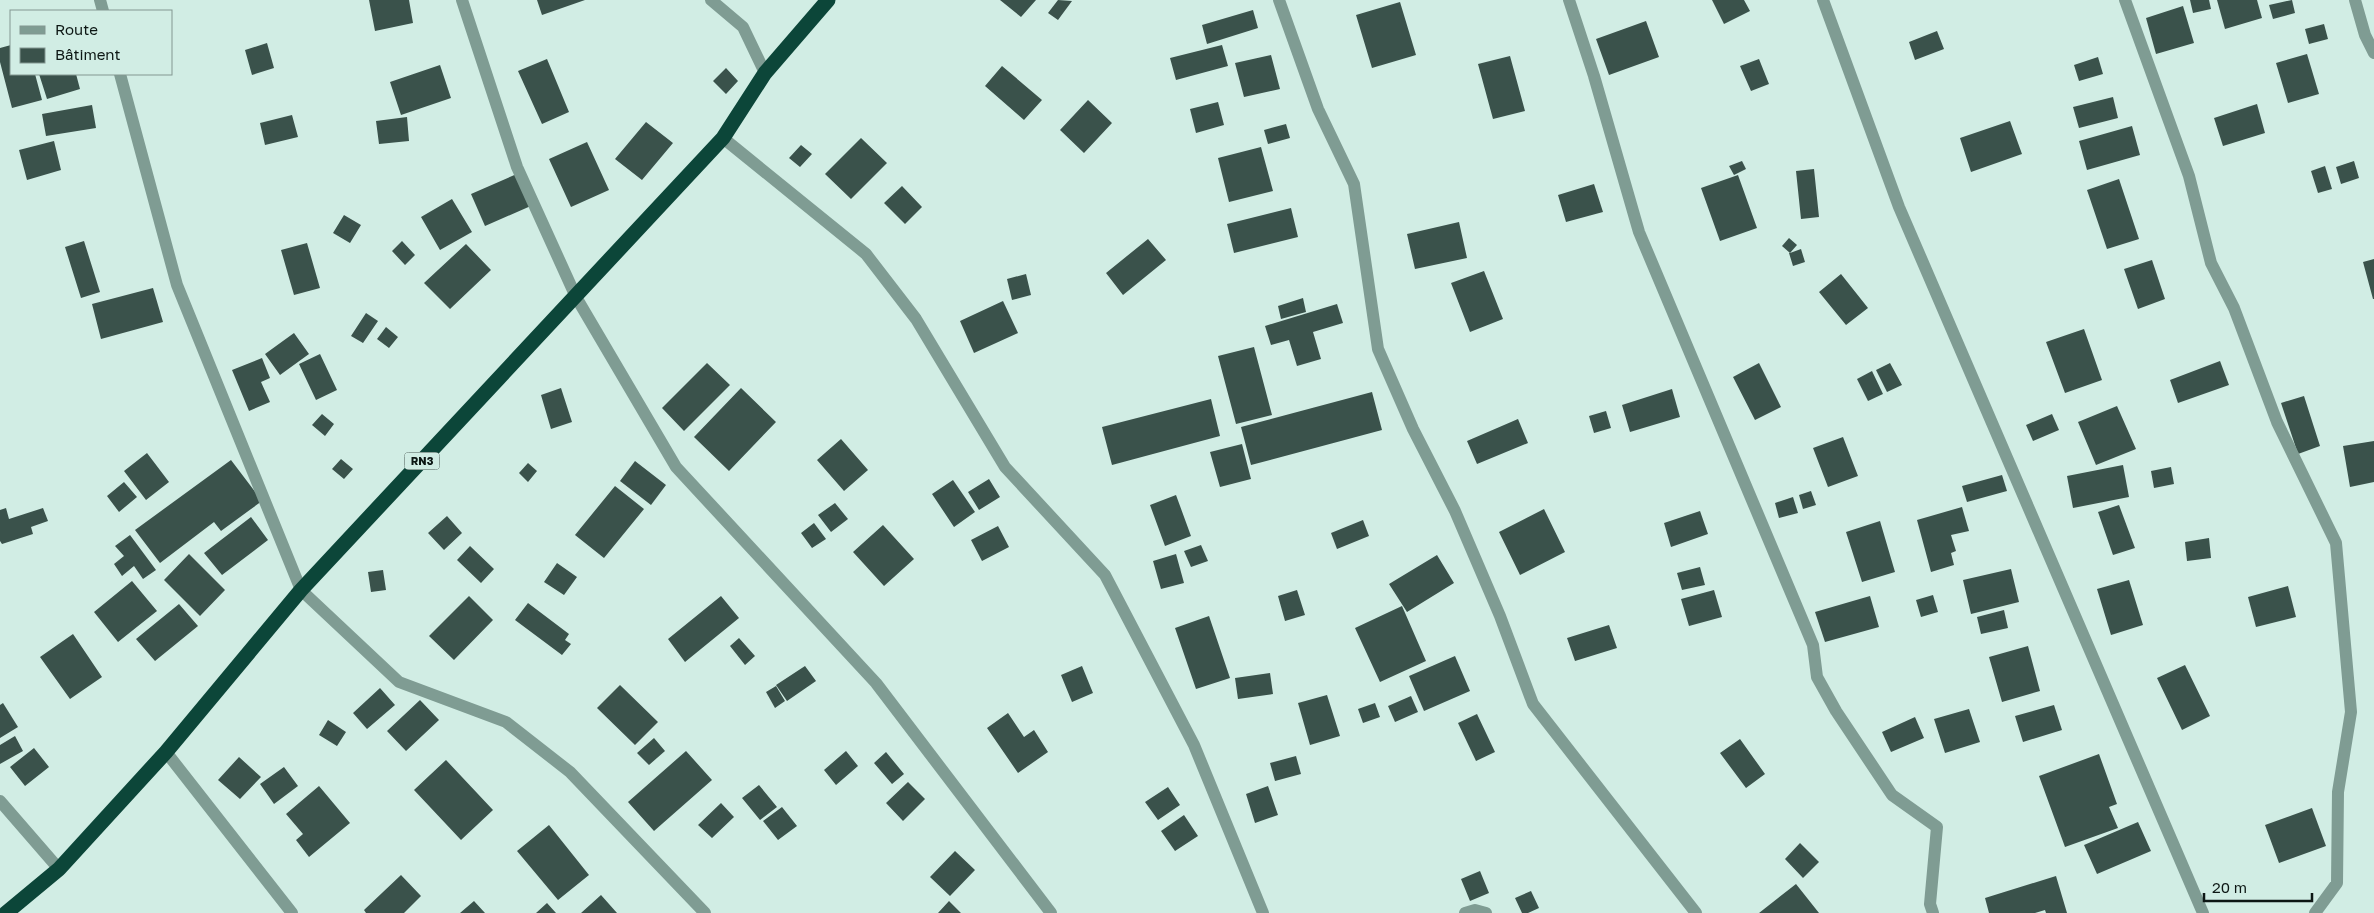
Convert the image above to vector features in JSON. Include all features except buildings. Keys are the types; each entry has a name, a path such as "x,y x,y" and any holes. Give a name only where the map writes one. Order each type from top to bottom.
{"highway":[{"name":"RN3","path":"6,913 59,869 166,752 301,590 723,138 765,73 828,0"}],"street":[{"path":"462,0 517,167 576,297 676,467 876,683 1051,913"},
{"path":"711,0 743,28 765,73"},
{"path":"1279,0 1318,108 1354,184 1378,349 1413,429 1456,511 1500,616 1533,704 1696,913"},
{"path":"1569,0 1594,76 1639,232 1813,645 1817,677 1836,711 1892,795 1937,827 1930,904 1933,913"},
{"path":"1823,0 1898,207 2204,913"},
{"path":"2125,0 2189,176 2211,263 2234,308 2277,422 2336,543 2351,712 2338,792 2337,883 2315,913"},
{"path":"2355,0 2365,35 2374,53"},
{"path":"120,75 177,286 301,590 399,682 506,722 570,772 705,913"},
{"path":"723,138 866,254 916,319 1005,467 1105,575 1194,745 1263,913"},
{"path":"166,752 292,913"},
{"path":"0,802 59,869"},
{"path":"1465,913 1475,910 1486,913"}]}
